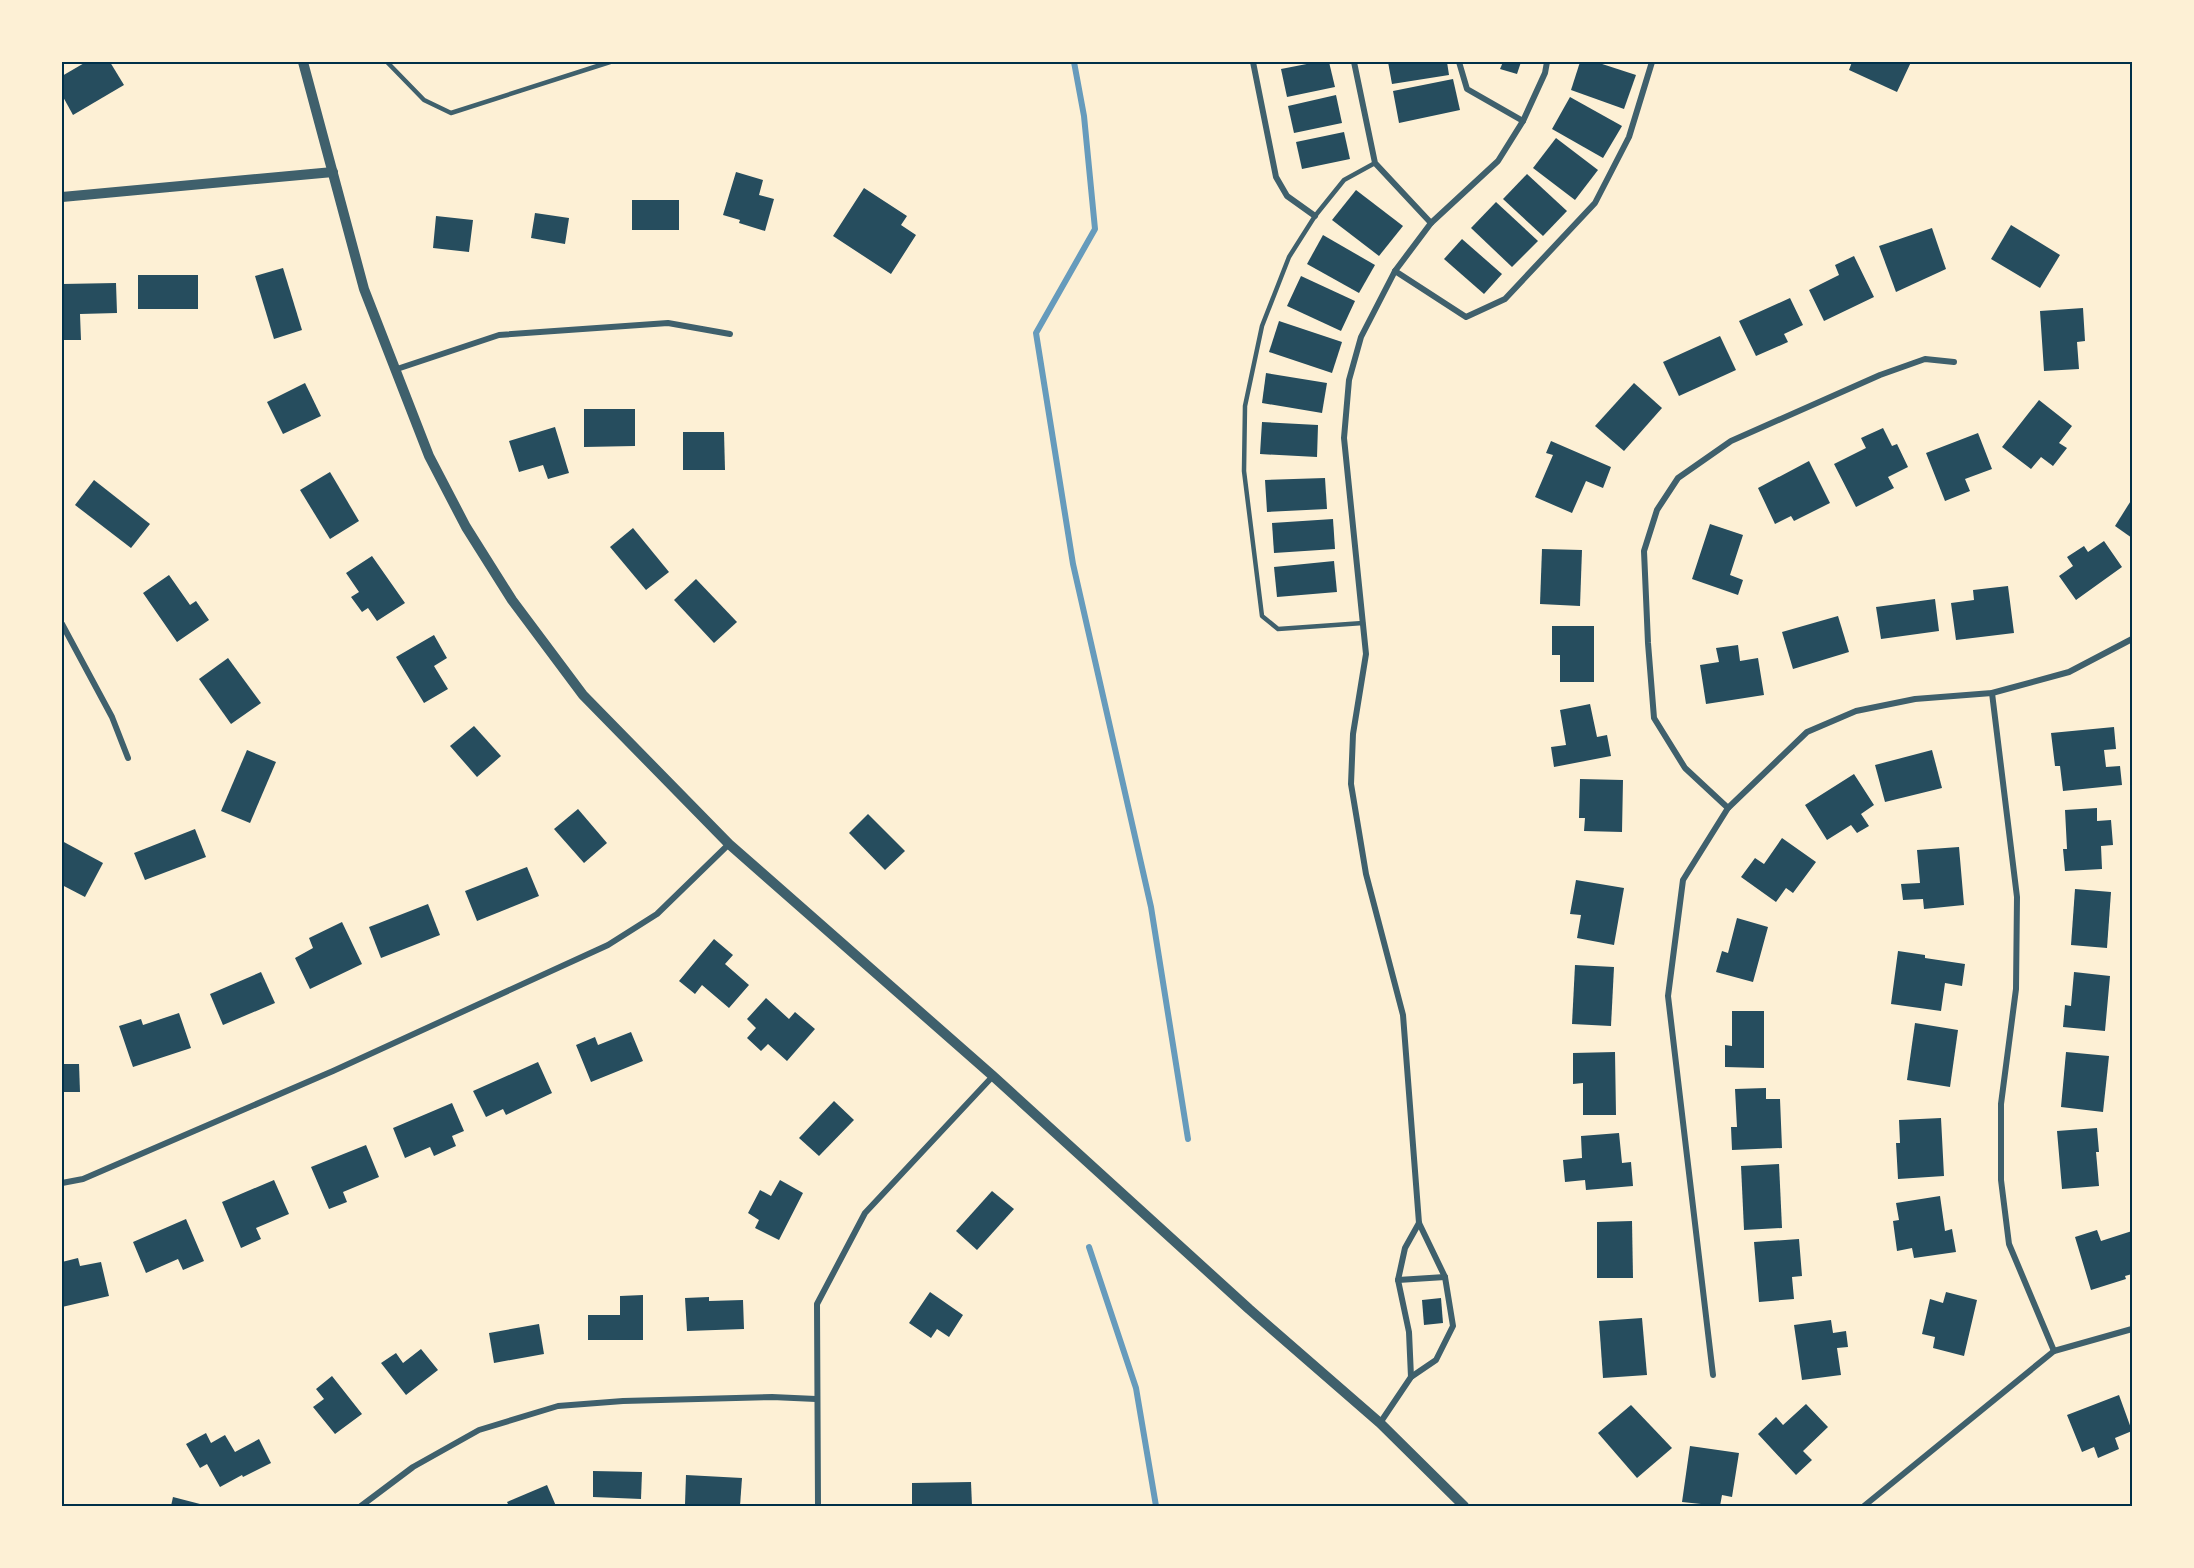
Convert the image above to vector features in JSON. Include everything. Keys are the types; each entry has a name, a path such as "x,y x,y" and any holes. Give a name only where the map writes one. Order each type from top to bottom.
{"street":[{"path":"303,62 364,289 429,456 466,527 512,600 583,695 729,844 993,1076 1232,1293 1380,1423 1464,1506"},
{"path":"1253,62 1276,177 1287,196 1315,216"},
{"path":"1354,62 1375,163 1431,223"},
{"path":"1459,62 1467,89 1523,122"},
{"path":"1380,1423 1411,1377 1436,1360 1453,1326 1445,1277 1419,1223 1403,1015 1366,874 1352,784 1353,734 1366,654 1344,438 1348,380 1361,337 1395,271 1431,223 1498,161 1523,122 1545,74 1546,62"},
{"path":"1395,271 1466,317 1505,299 1595,203 1629,137 1652,62"},
{"path":"62,197 333,172"},
{"path":"394,370 499,335 668,323 730,334"},
{"path":"1728,808 1685,768 1654,718 1644,551 1657,510 1678,478 1731,441 1880,375 1924,359 1954,362"},
{"path":"62,624 111,717 128,758"},
{"path":"1713,1375 1668,996 1683,880 1728,808 1807,732 1856,711 1915,699 1992,693 2070,672 2133,639"},
{"path":"1992,693 2017,897 2016,989 2001,1104 2001,1180 2009,1244 2054,1351"},
{"path":"62,1183 84,1179 311,1080 608,945 657,914 729,844"},
{"path":"818,1506 817,1304 865,1213 993,1076"},
{"path":"1411,1377 1409,1332 1398,1280 1405,1248 1419,1223"},
{"path":"1398,1280 1445,1277"},
{"path":"1864,1506 2054,1351 2133,1329"},
{"path":"361,1506 413,1467 479,1430 558,1406 646,1400 772,1397 816,1400"}],"lane":[{"path":"387,62 424,100 451,113 610,62"},
{"path":"1363,623 1278,629 1262,616 1244,471 1245,406 1262,326 1288,257 1315,216 1344,180 1375,163"}],"building":[{"path":"86,62 110,62 124,85 73,115 62,95 62,76"},
{"path":"1329,62 1335,87 1287,97 1281,69"},
{"path":"1388,62 1447,62 1449,75 1392,84"},
{"path":"1503,62 1521,62 1517,74 1500,69"},
{"path":"1580,62 1596,62 1636,75 1624,109 1571,90"},
{"path":"1852,62 1911,62 1897,92 1849,70"},
{"path":"1453,79 1460,110 1399,123 1393,91"},
{"path":"1336,95 1342,123 1294,133 1288,106"},
{"path":"1570,97 1622,126 1603,158 1552,129"},
{"path":"1344,132 1350,159 1302,169 1296,142"},
{"path":"1556,138 1598,170 1575,200 1533,168"},
{"path":"736,172 763,180 759,195 774,199 765,231 723,215"},
{"path":"1527,174 1567,211 1543,236 1503,199"},
{"path":"864,188 907,216 901,225 916,235 891,274 833,236"},
{"path":"1356,190 1403,226 1379,256 1332,220"},
{"path":"632,200 679,200 679,230 632,230"},
{"path":"1496,202 1538,241 1512,267 1471,228"},
{"path":"535,213 569,218 565,244 531,238"},
{"path":"436,216 473,220 469,252 433,248"},
{"path":"2011,225 2060,255 2040,288 1991,259"},
{"path":"1932,228 1946,269 1896,292 1879,246"},
{"path":"1323,235 1375,265 1359,293 1307,264"},
{"path":"1462,239 1502,274 1484,294 1444,259"},
{"path":"1854,256 1874,297 1824,321 1809,290 1839,275 1835,265"},
{"path":"283,268 302,330 274,339 255,276"},
{"path":"138,275 198,275 198,309 138,309"},
{"path":"1301,276 1355,301 1341,331 1287,306"},
{"path":"116,283 117,313 80,314 81,340 62,340 62,284"},
{"path":"1790,298 1803,325 1784,334 1788,342 1756,356 1739,321"},
{"path":"2083,308 2085,341 2077,342 2079,369 2044,371 2040,311"},
{"path":"1279,321 1342,342 1332,373 1269,352"},
{"path":"1720,336 1736,370 1679,396 1663,362"},
{"path":"1266,373 1327,383 1322,413 1262,403"},
{"path":"305,383 321,416 283,434 267,402"},
{"path":"1634,383 1662,408 1624,451 1595,426"},
{"path":"2039,400 2072,426 2059,443 2067,448 2053,466 2041,457 2031,469 2002,447"},
{"path":"584,409 635,409 635,446 584,447"},
{"path":"1262,422 1318,425 1317,457 1260,454"},
{"path":"555,427 569,473 548,479 543,465 519,472 509,441"},
{"path":"1883,428 1892,446 1897,444 1908,467 1888,477 1894,488 1856,507 1834,464 1866,448 1861,438"},
{"path":"683,432 724,432 725,470 683,470"},
{"path":"1978,433 1992,469 1965,479 1970,491 1945,501 1926,453"},
{"path":"1551,441 1611,467 1603,488 1586,481 1572,513 1535,497 1553,455 1546,453"},
{"path":"1809,461 1830,503 1794,521 1791,516 1775,524 1758,488"},
{"path":"330,472 359,521 330,539 300,490"},
{"path":"1325,478 1327,509 1267,512 1265,480"},
{"path":"94,480 150,524 131,548 75,505"},
{"path":"2132,499 2132,538 2115,526"},
{"path":"1333,519 1335,549 1274,553 1272,523"},
{"path":"1710,524 1743,535 1730,575 1743,580 1738,595 1692,579"},
{"path":"633,528 669,572 646,590 610,547"},
{"path":"2104,541 2122,567 2076,600 2059,576 2073,566 2067,557 2084,546 2088,552"},
{"path":"1542,549 1582,550 1580,606 1540,604"},
{"path":"372,556 405,603 377,621 368,608 362,612 351,597 359,592 346,573"},
{"path":"1334,561 1337,592 1277,597 1274,567"},
{"path":"169,575 190,605 196,601 209,620 177,642 143,593"},
{"path":"696,579 737,622 714,643 674,600"},
{"path":"2008,586 2014,633 1956,640 1951,603 1974,600 1973,590"},
{"path":"1935,599 1939,631 1881,639 1876,607"},
{"path":"1838,616 1849,652 1793,669 1782,632"},
{"path":"1552,626 1594,626 1594,682 1560,682 1560,655 1552,655"},
{"path":"434,635 447,658 434,666 448,689 424,703 396,657"},
{"path":"1738,645 1740,661 1758,658 1764,695 1706,704 1700,665 1719,662 1716,648"},
{"path":"228,658 261,703 231,724 199,679"},
{"path":"1590,704 1597,737 1607,735 1611,756 1554,767 1551,747 1566,745 1560,710"},
{"path":"474,726 501,756 477,777 450,746"},
{"path":"2114,727 2116,749 2104,750 2106,767 2120,766 2122,785 2063,791 2060,766 2055,766 2051,733"},
{"path":"247,750 276,762 250,823 221,811"},
{"path":"1932,750 1942,788 1885,802 1875,765"},
{"path":"1854,774 1874,805 1861,814 1869,826 1857,833 1851,825 1827,840 1805,805"},
{"path":"1580,779 1623,780 1622,832 1584,831 1585,818 1579,818"},
{"path":"2097,808 2097,821 2111,820 2113,845 2101,846 2102,869 2065,871 2063,849 2067,849 2065,810"},
{"path":"578,809 607,843 584,863 554,829"},
{"path":"868,814 905,851 885,870 849,833"},
{"path":"195,829 206,857 145,880 134,853"},
{"path":"1782,838 1816,862 1793,893 1786,888 1776,902 1741,877 1755,858 1764,864"},
{"path":"62,841 103,863 85,897 62,885"},
{"path":"1959,847 1964,905 1924,909 1923,899 1903,900 1901,884 1920,883 1917,850"},
{"path":"527,867 539,896 477,921 465,891"},
{"path":"1576,880 1624,888 1614,945 1577,938 1581,915 1570,914"},
{"path":"2075,889 2111,892 2107,948 2071,945"},
{"path":"428,904 440,935 381,958 369,927"},
{"path":"1737,918 1768,927 1753,982 1716,972 1722,951 1728,953"},
{"path":"342,922 362,964 310,989 295,958 313,948 309,938"},
{"path":"714,939 733,955 725,964 749,985 729,1008 702,985 695,994 679,981"},
{"path":"1898,951 1965,964 1962,986 1945,983 1941,1011 1891,1004"},
{"path":"1575,965 1614,967 1611,1026 1572,1024"},
{"path":"261,972 275,1003 223,1025 210,994"},
{"path":"2074,972 2110,976 2105,1031 2063,1027 2065,1005 2071,1006"},
{"path":"766,998 789,1019 795,1012 815,1029 787,1061 768,1044 761,1051 747,1038 756,1028 747,1019"},
{"path":"1732,1011 1764,1011 1764,1068 1725,1067 1725,1045 1732,1046"},
{"path":"179,1013 191,1048 133,1067 119,1026 141,1019 143,1025"},
{"path":"1915,1023 1958,1030 1950,1087 1907,1080"},
{"path":"631,1032 643,1061 591,1082 576,1045 595,1037 598,1045"},
{"path":"1615,1052 1616,1115 1583,1115 1583,1083 1573,1084 1573,1053"},
{"path":"2066,1052 2109,1056 2103,1112 2061,1107"},
{"path":"538,1062 552,1093 506,1115 503,1109 486,1117 473,1091"},
{"path":"62,1064 79,1064 80,1092 62,1092"},
{"path":"1766,1088 1766,1099 1780,1099 1782,1148 1732,1150 1731,1127 1737,1127 1735,1089"},
{"path":"834,1101 854,1120 819,1156 799,1138"},
{"path":"452,1103 464,1131 452,1136 456,1146 434,1156 430,1147 405,1158 393,1128"},
{"path":"1941,1118 1944,1176 1898,1179 1896,1143 1900,1143 1899,1120"},
{"path":"2097,1128 2099,1152 2096,1152 2099,1186 2062,1189 2057,1131"},
{"path":"1619,1133 1622,1163 1631,1162 1633,1186 1586,1190 1585,1180 1565,1182 1563,1160 1582,1158 1581,1136"},
{"path":"366,1145 379,1177 343,1192 347,1202 329,1209 311,1167"},
{"path":"1779,1164 1782,1228 1744,1230 1741,1166"},
{"path":"274,1180 289,1214 256,1228 261,1239 241,1248 222,1202"},
{"path":"780,1180 803,1193 779,1240 755,1228 759,1220 748,1213 760,1190 771,1196"},
{"path":"992,1191 1014,1209 977,1250 956,1231"},
{"path":"1940,1196 1945,1231 1952,1229 1956,1252 1914,1258 1912,1248 1897,1251 1893,1221 1899,1220 1896,1203"},
{"path":"186,1219 204,1261 183,1270 178,1259 146,1273 133,1242"},
{"path":"1632,1221 1633,1278 1597,1278 1597,1222"},
{"path":"2097,1230 2101,1241 2132,1231 2132,1274 2125,1276 2126,1279 2091,1290 2075,1237"},
{"path":"1799,1239 1802,1276 1792,1277 1794,1299 1759,1302 1754,1242"},
{"path":"78,1258 80,1266 101,1262 109,1296 62,1307 62,1262"},
{"path":"930,1292 963,1315 949,1337 937,1329 931,1338 909,1323"},
{"path":"1946,1292 1977,1300 1964,1356 1933,1348 1935,1337 1922,1334 1930,1299 1943,1303"},
{"path":"643,1295 643,1340 588,1340 588,1315 620,1315 620,1296"},
{"path":"709,1297 709,1301 743,1300 744,1329 687,1331 685,1298"},
{"path":"1441,1298 1443,1323 1424,1325 1422,1300"},
{"path":"1642,1318 1647,1375 1603,1378 1599,1321"},
{"path":"1831,1320 1833,1333 1846,1331 1848,1347 1837,1348 1841,1375 1802,1380 1794,1325"},
{"path":"539,1324 544,1354 494,1363 489,1333"},
{"path":"421,1349 438,1370 406,1395 381,1363 396,1353 403,1363"},
{"path":"332,1376 362,1414 335,1434 313,1407 324,1399 316,1389"},
{"path":"2119,1395 2132,1431 2115,1438 2119,1449 2098,1458 2094,1447 2082,1452 2067,1415"},
{"path":"1806,1404 1828,1427 1803,1451 1812,1460 1796,1475 1758,1434 1776,1417 1783,1425"},
{"path":"1631,1405 1672,1448 1637,1478 1598,1433"},
{"path":"206,1433 211,1443 225,1435 235,1452 259,1439 271,1463 220,1487 207,1464 200,1468 186,1444"},
{"path":"1690,1446 1739,1453 1732,1497 1722,1495 1720,1506 1682,1502"},
{"path":"593,1471 642,1472 641,1499 593,1497"},
{"path":"686,1475 742,1478 740,1506 685,1504"},
{"path":"971,1482 972,1506 912,1506 912,1483"},
{"path":"547,1485 556,1506 509,1506 507,1502"},
{"path":"173,1497 200,1504 200,1506 171,1506"}],"waterway":[{"path":"1074,62 1084,116 1095,229 1036,333 1073,564 1151,907 1188,1139"},
{"path":"1089,1247 1136,1388 1156,1506"}]}
